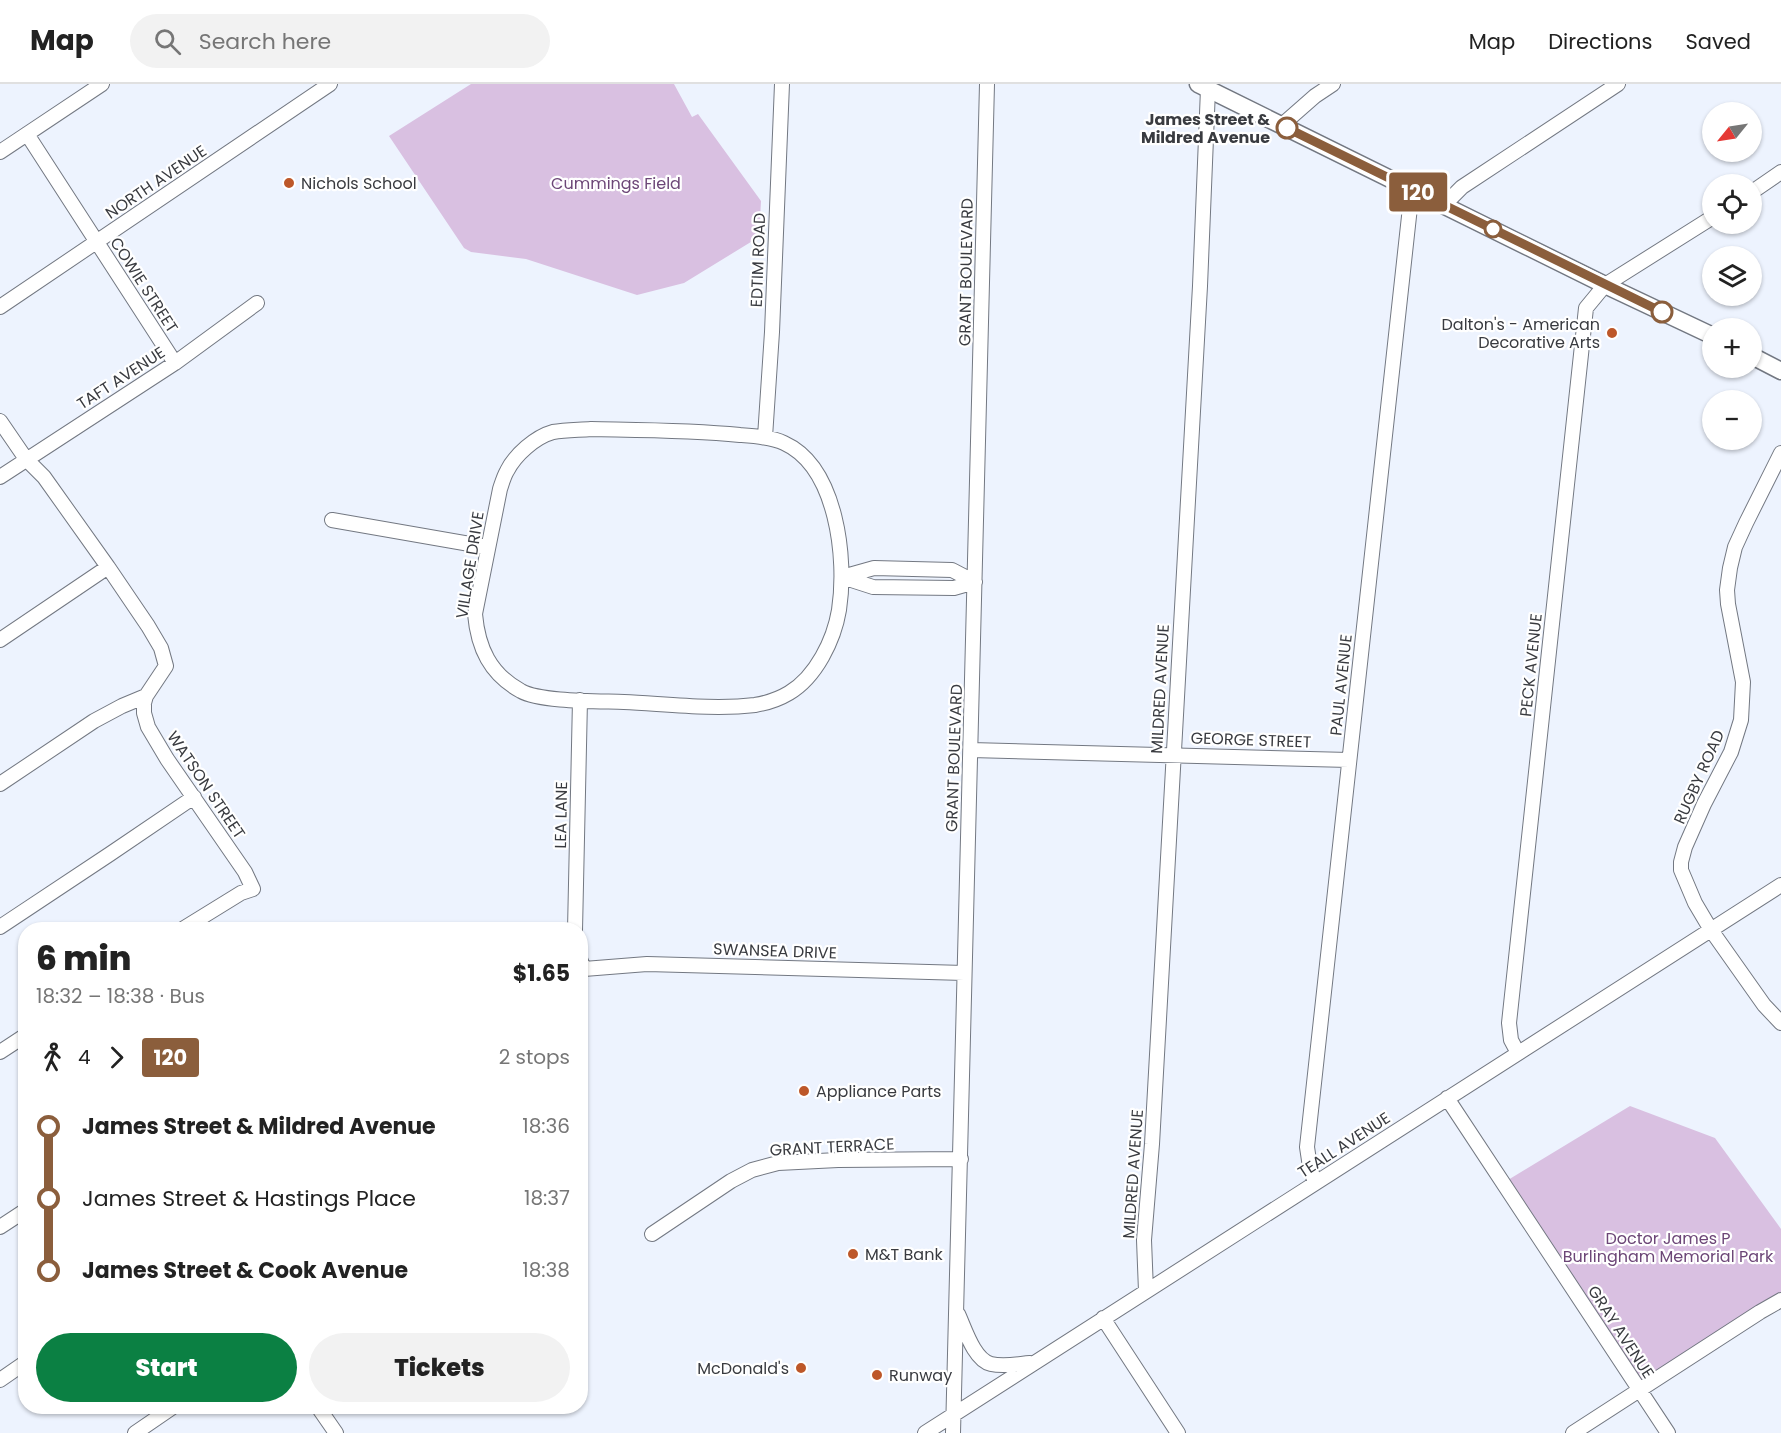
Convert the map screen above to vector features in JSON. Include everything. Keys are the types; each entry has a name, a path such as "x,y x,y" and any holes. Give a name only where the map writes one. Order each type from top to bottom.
{"main road":[{"path":"1203,86 1702,331"},
{"path":"1762,361 1781,371"}],"street":[{"path":"0,152 102,84"},
{"name":"NORTH AVENUE","path":"0,307 330,84"},
{"name":"EDTIM ROAD","path":"765,438 772,332 782,84"},
{"name":"GRANT BOULEVARD","path":"953,1433 987,84"},
{"path":"1282,125 1333,84"},
{"path":"1444,205 1462,187 1618,84"},
{"name":"MILDRED AVENUE","path":"1146,1291 1144,1240 1152,1144 1200,286 1203,86"},
{"name":"COWIE STREET","path":"27,134 175,363"},
{"path":"1762,185 1781,172"},
{"name":"PAUL AVENUE","path":"1315,1183 1307,1147 1412,189"},
{"name":"PECK AVENUE","path":"1518,1053 1511,1040 1509,1023 1586,308 1605,285 1702,224"},
{"name":"TAFT AVENUE","path":"0,477 175,363 257,303"},
{"path":"0,422 26,459 44,477 148,626 161,648 165,666 146,696 94,721 0,783"},
{"name":"VILLAGE DRIVE","path":"591,429 713,432 765,438 783,442 807,460 827,492 836,525 842,577 839,611 822,658 802,684 774,700 755,705 719,706 535,696 522,692 500,676 489,663 476,632 475,614 500,489 506,471 513,460 526,448 539,438 553,432 591,429"},
{"name":"RUGBY ROAD","path":"1781,453 1742,531 1730,568 1728,604 1743,682 1741,720 1731,752 1704,804 1681,862 1681,870 1695,903 1711,930 1764,1005 1781,1023"},
{"path":"332,520 488,547"},
{"path":"0,640 108,567"},
{"path":"842,577 874,568 952,570 975,582"},
{"name":"WATSON STREET","path":"146,696 144,713 148,727 167,759 245,873 253,889 241,893 194,922"},
{"name":"LEA LANE","path":"574,922 580,700"},
{"name":"GEORGE STREET","path":"971,750 1349,760"},
{"path":"0,927 194,797"},
{"name":"TEALL AVENUE","path":"925,1433 1781,885"},
{"name":"SWANSEA DRIVE","path":"588,964 964,973"},
{"path":"0,1052 18,1040"},
{"name":"GRAY AVENUE","path":"1447,1098 1668,1433"},
{"name":"GRANT TERRACE","path":"652,1234 731,1180 752,1170 778,1163 961,1159"},
{"path":"0,1227 18,1215"},
{"path":"1573,1433 1781,1300"},
{"path":"957,1310 973,1347 982,1360 990,1364 1008,1365 1035,1362"},
{"path":"1103,1318 1178,1433"},
{"path":"0,1380 18,1368"},
{"path":"135,1433 163,1414"},
{"path":"323,1414 336,1433"}],"green space":[{"name":"Cummings Field","path":"471,84 674,84 692,117 698,114 761,201 759,237 684,283 637,295 526,259 471,252 464,248 389,136"},
{"name":"Doctor James P Burlingham Memorial Park","path":"1630,1106 1715,1138 1781,1229 1781,1300 1640,1390 1503,1183"}],"bus line":[{"name":"120","path":"1287,128 1662,312"}],"place":[{"name":"James Street & Mildred Avenue","path":"1287,128"},
{"name":"Nichols School","path":"289,183"},
{"name":"Dalton's - American Decorative Arts","path":"1612,333"},
{"name":"Appliance Parts","path":"804,1091"},
{"name":"M&T Bank","path":"853,1254"},
{"name":"McDonald's","path":"801,1368"},
{"name":"Runway","path":"877,1375"}]}
